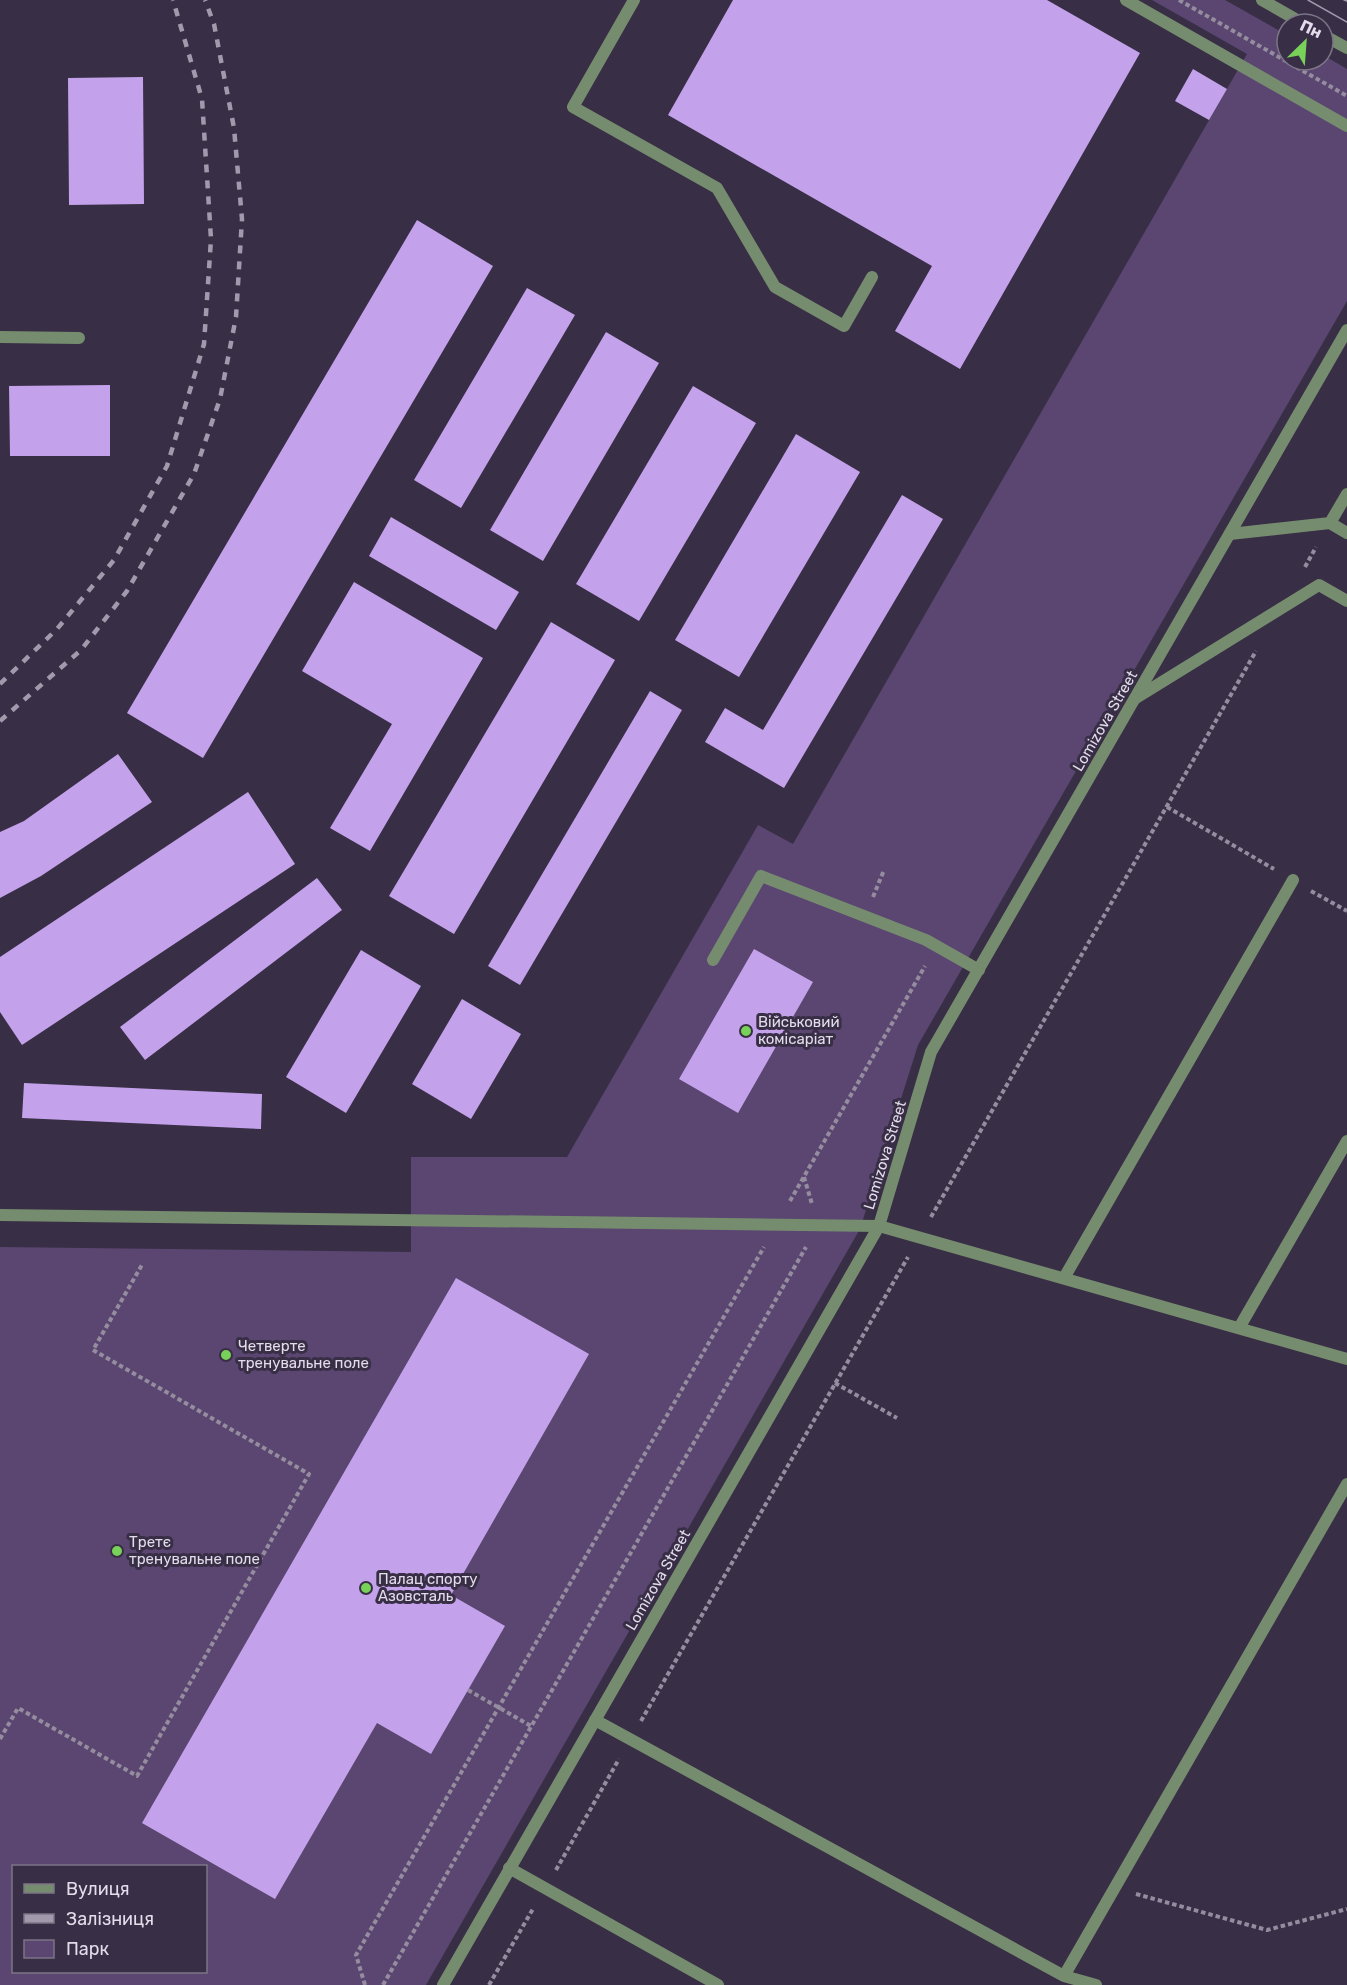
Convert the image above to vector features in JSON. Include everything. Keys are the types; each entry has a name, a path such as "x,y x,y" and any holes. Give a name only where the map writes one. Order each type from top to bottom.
{"street":[{"path":"634,0 573,107 717,189 775,287 834,321 844,326 872,277"},
{"path":"1126,0 1347,126"},
{"path":"1262,0 1284,12"},
{"name":"Lomizova Street","path":"443,1985 879,1226 931,1052 1347,330"},
{"path":"0,337 79,338"},
{"path":"1330,523 1347,494"},
{"path":"1230,534 1330,523 1347,533"},
{"path":"1136,698 1319,585 1347,601"},
{"path":"713,960 761,876 937,946 979,970"},
{"path":"1064,1278 1293,880"},
{"path":"1239,1328 1347,1141"},
{"path":"0,1215 879,1226 1347,1359"},
{"path":"1064,1976 1347,1484"},
{"path":"595,1720 1064,1976 1096,1985"},
{"path":"509,1868 718,1985"}],"path":[{"path":"1179,0 1347,96"},
{"path":"1167,807 1347,911"},
{"path":"365,1985 356,1955 937,946"},
{"path":"383,1985 819,1226"},
{"path":"0,1739 18,1708 137,1776 309,1474 93,1350 143,1263"},
{"path":"835,1383 897,1418"},
{"path":"468,1690 531,1726"},
{"path":"1115,1888 1267,1930 1347,1909"}],"green space":[{"path":"1152,0 1225,0 1275,28 1275,72 1335,72 1335,62 1347,69 1347,301 918,1045 860,1229 426,1985 0,1985 0,1247 411,1252 411,1157 567,1157 758,825 793,844 1247,54"}],"building":[{"path":"733,0 1047,0 1140,53 960,369 895,331 932,266 668,115"},
{"path":"1193,69 1227,89 1209,120 1175,101"},
{"path":"143,77 144,204 69,205 68,78"},
{"path":"417,220 493,266 203,758 127,713"},
{"path":"527,288 575,315 461,508 414,480"},
{"path":"606,332 659,363 543,561 490,530"},
{"path":"110,385 110,456 10,456 9,386"},
{"path":"693,386 756,423 639,621 576,584"},
{"path":"796,434 860,472 739,677 675,640"},
{"path":"902,495 943,519 784,788 705,742 725,708 763,730"},
{"path":"391,517 519,592 496,630 369,556"},
{"path":"354,582 483,658 370,851 330,828 392,724 302,671"},
{"path":"551,622 615,660 454,934 389,896"},
{"path":"650,691 682,710 520,985 488,966"},
{"path":"118,754 152,802 41,876 0,898 0,832 24,821"},
{"path":"248,792 295,864 22,1045 0,1012 0,957"},
{"path":"317,878 342,910 145,1060 120,1027"},
{"path":"754,949 813,982 738,1113 679,1079"},
{"path":"361,950 421,986 346,1113 286,1077"},
{"path":"462,999 521,1034 471,1119 412,1084"},
{"path":"24,1083 262,1094 261,1129 22,1118"},
{"path":"456,1278 589,1354 451,1595 505,1626 431,1754 377,1723 275,1899 142,1823"}],"tram line":[{"path":"1308,0 1347,22"}],"railway":[{"path":"0,684 57,629 114,560 167,466 204,344 211,239 202,99 173,0"},
{"path":"0,721 81,650 127,591 194,474 220,399 236,317 242,219 234,128 214,24 205,0"}],"place":[{"name":"Військовий комісаріат","path":"746,1031"},
{"name":"Четверте тренувальне поле","path":"226,1355"},
{"name":"Третє тренувальне поле","path":"117,1551"},
{"name":"Палац спорту Азовсталь","path":"366,1588"}]}
